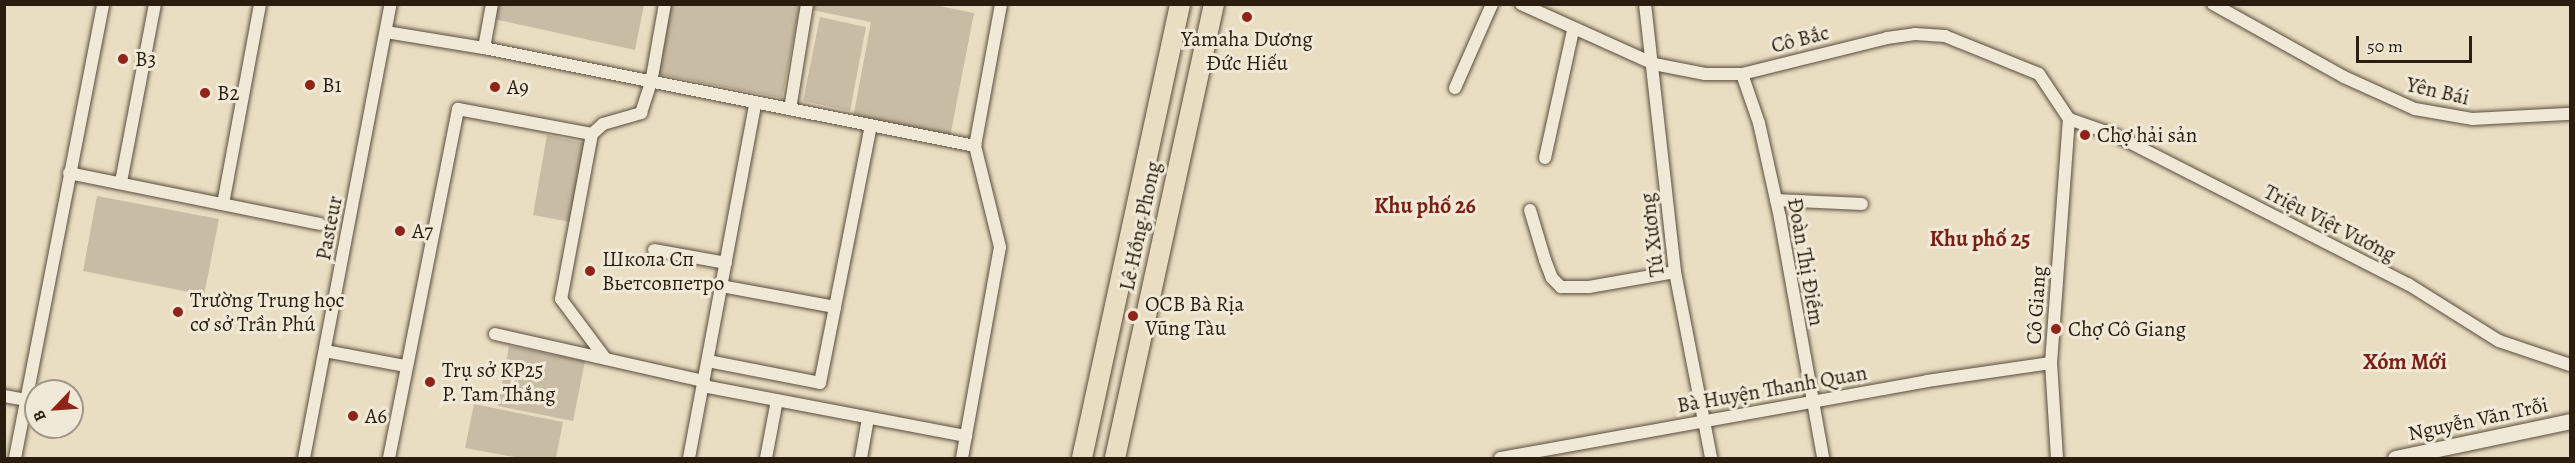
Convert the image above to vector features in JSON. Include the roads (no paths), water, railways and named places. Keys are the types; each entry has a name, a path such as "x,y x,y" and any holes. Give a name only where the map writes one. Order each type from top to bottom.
{"main road":[{"name":"Lê Hồng Phong","path":"1082,459 1180,4"},
{"name":"Lê Hồng Phong","path":"1115,459 1214,4"}],"street":[{"path":"30,379 103,4"},
{"path":"121,182 155,4"},
{"path":"223,204 260,4"},
{"name":"Pasteur","path":"304,459 391,4"},
{"path":"484,48 492,4"},
{"path":"604,358 561,299 592,134 603,124 641,113 651,83 665,4"},
{"path":"790,109 807,4"},
{"path":"962,459 1000,247 975,146 1001,4"},
{"path":"1455,88 1492,4"},
{"name":"Cô Bắc","path":"1521,4 1574,31 1654,64 1705,74 1742,74 1887,38 1915,34 1945,36 2039,74 2069,120"},
{"name":"Tú Xương","path":"1645,4 1654,64 1675,272 1711,459"},
{"name":"Yên Bái","path":"2213,4 2383,97 2415,109 2473,119 2571,114"},
{"path":"1545,158 1574,31"},
{"path":"386,32 484,48 755,104 975,146"},
{"name":"Đoàn Thị Điểm","path":"1742,74 1759,123 1776,200 1823,459"},
{"path":"689,459 755,104"},
{"path":"389,459 405,366 458,109 592,134"},
{"name":"Cô Giang","path":"2057,459 2051,363 2069,120"},
{"name":"Triệu Việt Vương","path":"2069,120 2115,135 2408,284 2499,341 2571,365"},
{"path":"708,361 820,383 871,126"},
{"path":"69,173 320,224"},
{"path":"1776,200 1862,204"},
{"path":"1530,210 1552,278 1561,286 1589,287 1675,272"},
{"path":"654,250 726,263"},
{"path":"722,286 835,307"},
{"path":"495,334 777,400 966,436"},
{"path":"325,351 405,366"},
{"name":"Bà Huyện Thanh Quan","path":"1500,459 1704,420 2051,363"},
{"path":"4,396 24,400"},
{"path":"766,459 777,400"},
{"path":"15,459 24,411"},
{"path":"861,459 868,419"},
{"name":"Nguyễn Văn Trỗi","path":"2395,459 2571,421"}],"place":[{"name":"Yamaha Dương Đức Hiếu","path":"1247,17"},
{"name":"B3","path":"123,59"},
{"name":"B1","path":"310,85"},
{"name":"A9","path":"495,87"},
{"name":"B2","path":"205,93"},
{"name":"Chợ hải sản","path":"2085,135"},
{"name":"A7","path":"400,231"},
{"name":"Школа Сп Вьетсовпетро","path":"590,271"},
{"name":"Trường Trung học cơ sở Trần Phú","path":"178,312"},
{"name":"OCB Bà Rịa Vũng Tàu","path":"1133,316"},
{"name":"Chợ Cô Giang","path":"2056,329"},
{"name":"Trụ sở KP25 P. Tam Thắng","path":"430,382"},
{"name":"A6","path":"353,416"}],"district":[{"name":"Khu phố 26","path":"1425,207"},
{"name":"Khu phố 25","path":"1980,240"},
{"name":"Xóm Mới","path":"2405,363"}]}
